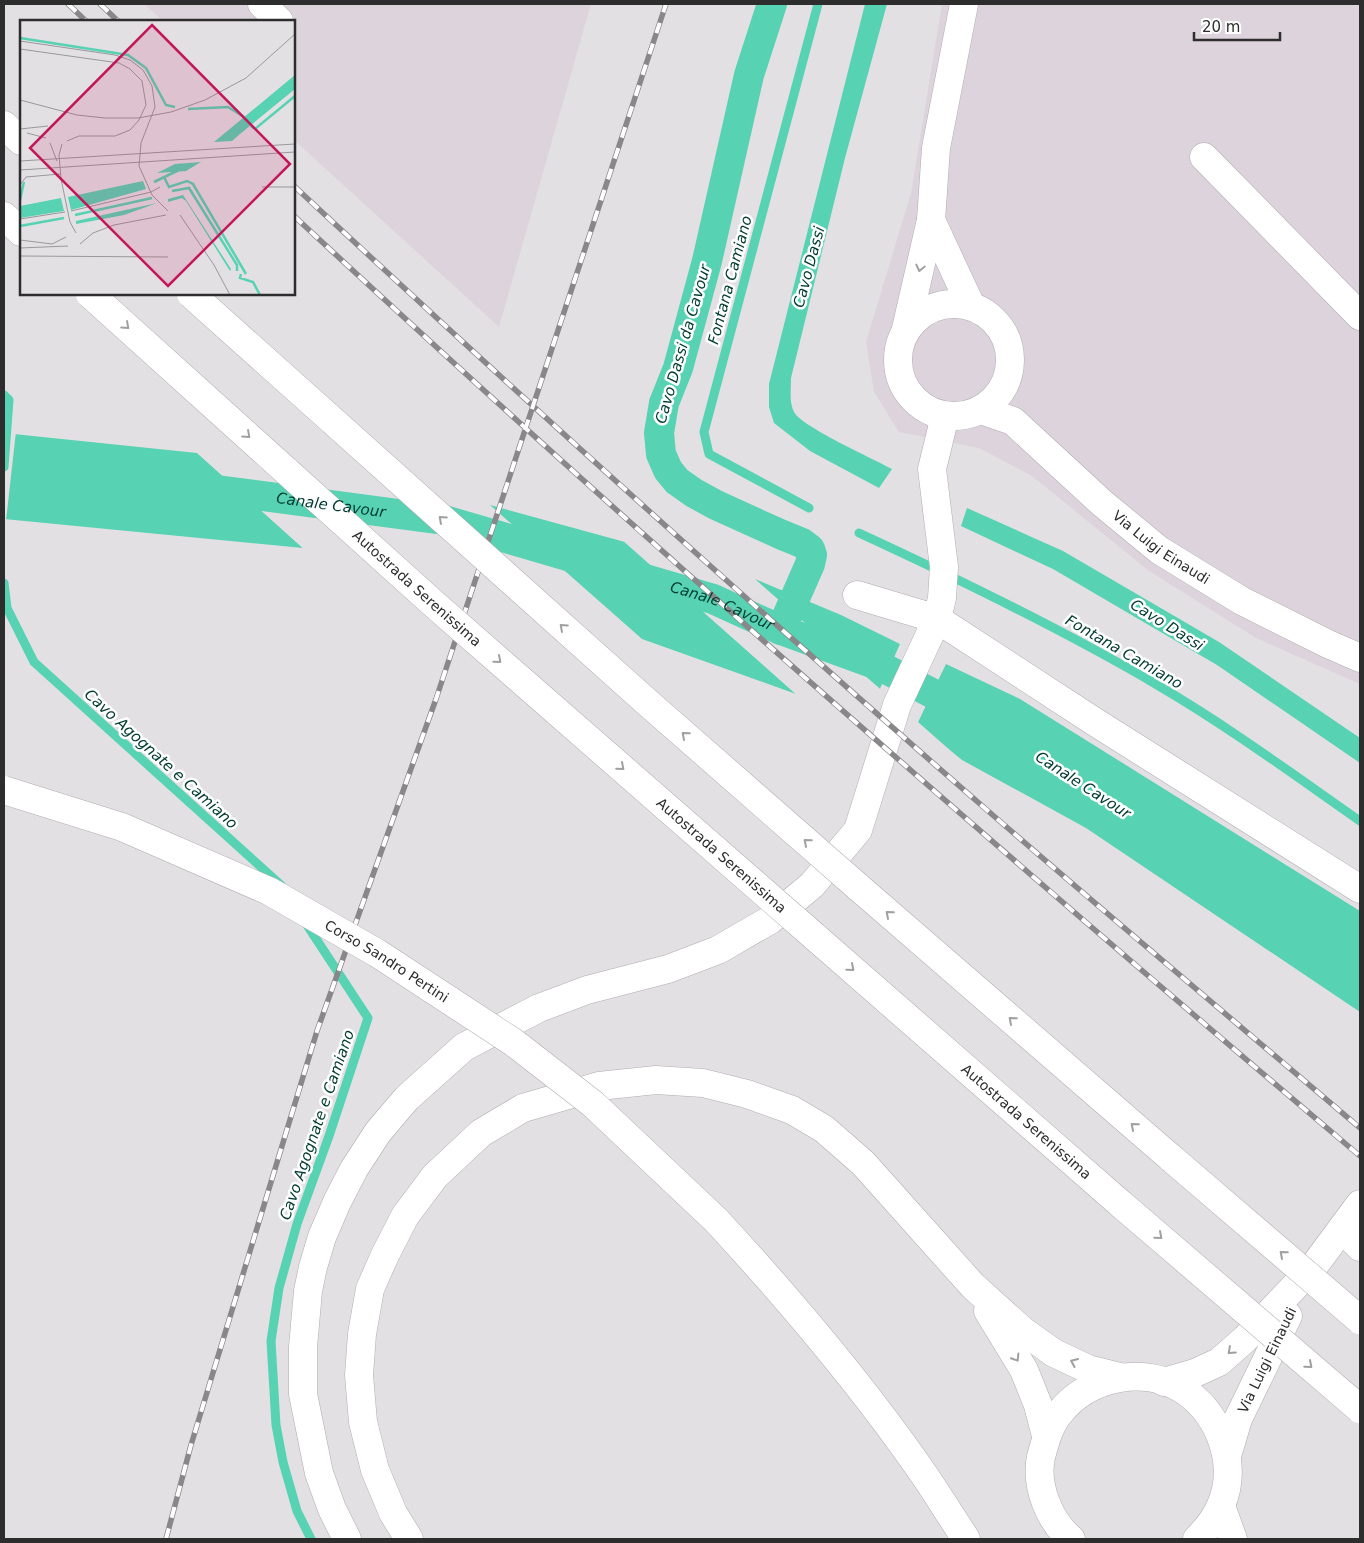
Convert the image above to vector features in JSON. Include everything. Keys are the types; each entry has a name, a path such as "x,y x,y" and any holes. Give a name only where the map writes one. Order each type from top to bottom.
{"main road":[{"path":"262,4 278,20"},
{"path":"906,329 918,315 935,306 953,302 971,306 986,313 997,323 1005,336 1010,353 1010,370 1004,386 994,399 981,410 963,416 945,416 927,410 912,398 902,382 897,365 898,346 906,329 931,220 936,148 964,4"},
{"path":"4,125 20,140"},
{"path":"1204,157 1360,316"},
{"path":"4,216 20,231"},
{"path":"931,220 971,306"},
{"name":"Autostrada Serenissima","path":"91,295 435,605 1360,1409"},
{"path":"193,295 648,703 1360,1320"},
{"name":"Via Luigi Einaudi","path":"981,410 1013,421 1102,503 1159,550 1242,601 1360,658"},
{"path":"347,1539 332,1508 319,1472 303,1394 303,1347 308,1292 322,1237 354,1168 378,1132 407,1098 464,1046 539,1008 587,990 668,969 718,950 770,920 812,885 858,830 897,704 935,623 942,598 943,576 932,469 945,416"},
{"path":"857,595 935,623 1360,889"},
{"name":"Corso Sandro Pertini","path":"4,790 122,827 268,891 377,953 513,1042 593,1104 716,1220 777,1286 846,1369 918,1466 966,1539"},
{"path":"409,1539 393,1513 375,1470 363,1422 359,1375 362,1334 370,1289 385,1254 405,1216 435,1176 481,1133 523,1108 599,1086 656,1080 703,1083 747,1094 792,1110 824,1128 863,1163 973,1286 1023,1331 1054,1353 1088,1368 1120,1377 1150,1378 1164,1382 1187,1393 1206,1410 1219,1432 1226,1456 1228,1473 1226,1490 1221,1506 1208,1528 1197,1539"},
{"name":"Via Luigi Einaudi","path":"1164,1382 1195,1373 1219,1362 1245,1339 1314,1266 1351,1238 1360,1204"},
{"name":"Via Luigi Einaudi","path":"1226,1456 1238,1419 1270,1350 1314,1266"},
{"path":"973,1286 1024,1370 1038,1404 1046,1436"},
{"path":"1070,1539 1051,1516 1042,1490 1040,1463 1046,1436 1058,1415 1075,1397 1096,1384 1120,1377"},
{"path":"1221,1506 1233,1539"}],"shaded area":[{"path":"144,4 591,4 499,327 295,141 295,20 162,20"},
{"path":"942,4 1360,4 1360,684 1256,638 1149,571 1032,476 979,448 899,432 874,392 866,342 911,193"}],"water":[{"name":"Cavo Dassi","path":"865,4 887,4 845,158 791,378 791,404 794,412 810,426 892,469 879,488 810,451 774,423 769,407 769,384"},
{"path":"4,433 197,453 303,548 4,519"},
{"path":"490,505 625,542 796,694 642,639"},
{"name":"Cavo Dassi","path":"967,508 1063,551 1219,642 1360,738 1360,763 1217,665 1053,569 961,526"},
{"path":"755,579 841,615 900,644 880,689"},
{"path":"946,664 1020,699 1360,911 1360,1012 1086,828 962,760 917,724"}],"pier":[{"path":"4,430 16,431 6,521 4,521"},
{"path":"194,450 199,451 304,546 305,550"},
{"path":"488,504 647,644 640,641 488,507"},
{"path":"621,539 627,541 798,692 798,696"},
{"path":"753,578 880,689 902,642 903,645 882,691 878,691 753,581"},
{"path":"946,661 918,722 969,767 960,762 915,724"}],"waterway":[{"name":"Cavo Dassi da Cavour","path":"772,4 749,75 707,261 678,368 664,403 659,433 661,454 668,470 677,481 716,505 802,543 810,549 812,555 810,564 781,630"},
{"name":"Fontana Camiano","path":"809,508 709,454 704,432 818,4"},
{"name":"Cavo Agognate e Camiano","path":"4,395 9,400 4,467"},
{"name":"Canale Cavour","path":"201,488 444,520 578,559"},
{"name":"Fontana Camiano","path":"859,533 1011,606 1159,686 1236,735 1360,821"},
{"name":"Canale Cavour","path":"638,577 713,599 781,630 880,666 968,712"},
{"name":"Cavo Agognate e Camiano","path":"4,583 7,608 34,662 282,886"},
{"name":"Cavo Agognate e Camiano","path":"305,922 368,1018 329,1136 297,1224 279,1288 271,1341 276,1425 283,1462 297,1511 311,1539"}],"railway":[{"path":"68,4 85,20"},
{"path":"100,4 117,20"},
{"path":"166,1539 191,1445 317,1031 436,699 666,4"},
{"path":"295,187 554,425 906,740 1360,1128"},
{"path":"295,217 689,575 955,809 1360,1156"}]}
